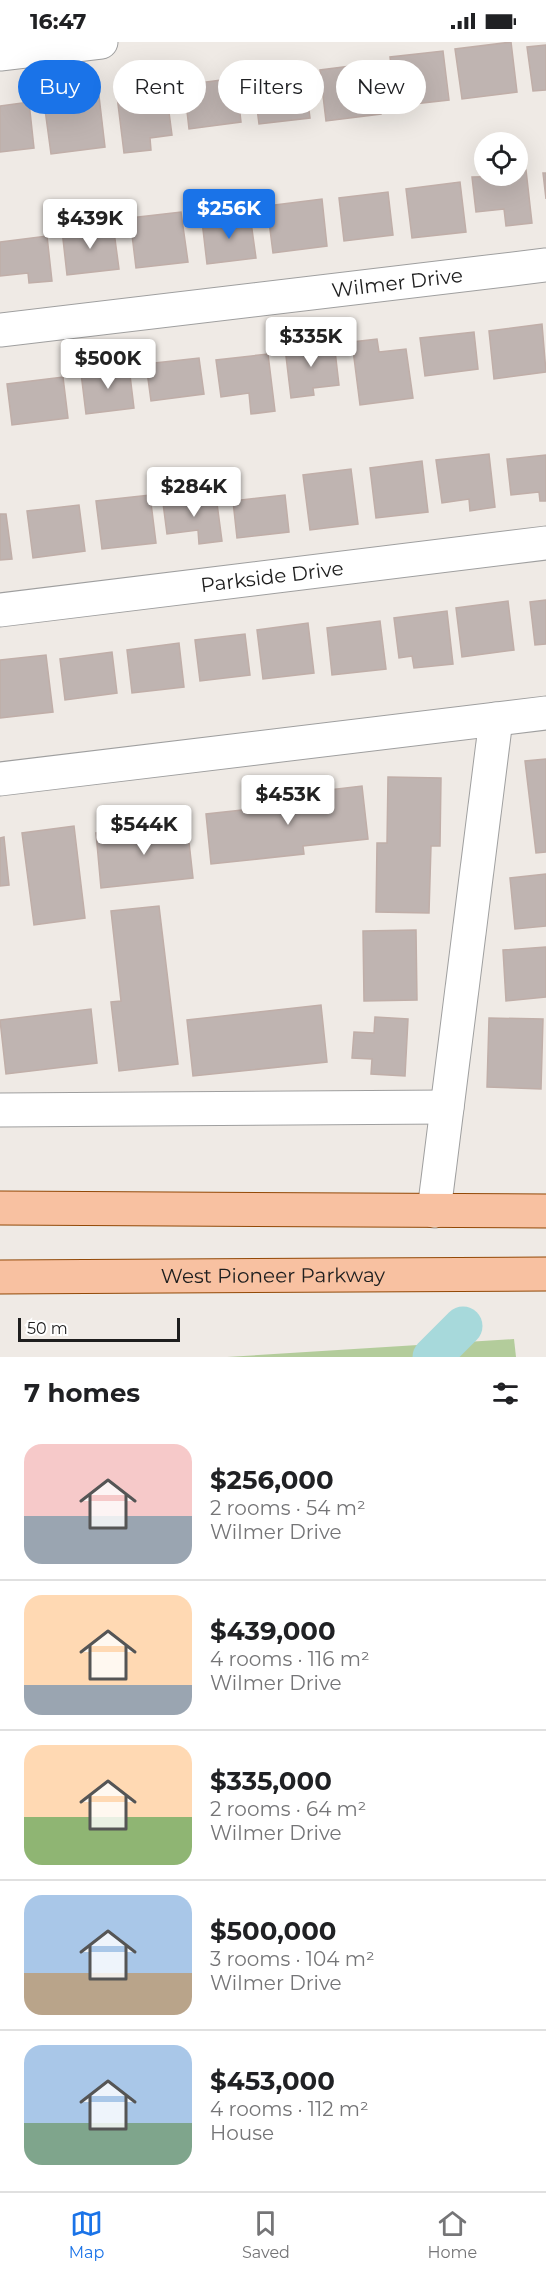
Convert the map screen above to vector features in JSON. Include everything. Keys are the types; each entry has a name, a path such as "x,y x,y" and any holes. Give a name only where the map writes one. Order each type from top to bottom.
{"main road":[{"path":"0,1208 546,1211"},
{"name":"West Pioneer Parkway","path":"0,1277 546,1274"}],"street":[{"path":"0,54 101,42"},
{"name":"Wilmer Drive","path":"0,330 546,265"},
{"name":"Parkside Drive","path":"0,610 546,543"},
{"path":"0,779 546,713"},
{"path":"434,1211 496,719"},
{"path":"0,1110 447,1107"}],"green space":[{"path":"514,1339 516,1357 227,1357"}],"building":[{"path":"511,42 517,92 462,99 455,49"},
{"path":"546,45 546,90 533,91 527,47"},
{"path":"443,51 449,100 426,103 426,60 390,60 390,57"},
{"path":"336,68 336,114 381,114 326,121 324,69"},
{"path":"218,80 218,114 240,114 241,122 189,129 187,114 206,114 206,82"},
{"path":"18,104 18,114 30,114 34,148 0,152 0,106"},
{"path":"101,113 105,147 51,154 46,114"},
{"path":"119,114 169,114 172,135 150,138 151,150 124,153"},
{"path":"258,114 309,114 310,118 259,124"},
{"path":"543,173 546,173 546,199"},
{"path":"472,177 474,177 474,186 528,186 532,223 506,226 504,209 476,212"},
{"path":"460,182 466,232 412,238 406,189"},
{"path":"388,192 393,235 344,241 339,198"},
{"path":"322,199 327,246 273,253 267,206"},
{"path":"181,212 188,262 136,268 130,218"},
{"path":"250,215 256,258 207,264 202,221"},
{"path":"113,224 119,269 67,275 62,230"},
{"path":"47,236 52,281 29,283 28,273 0,276 0,242"},
{"path":"542,324 546,372 494,379 489,331"},
{"path":"474,332 478,369 425,376 420,338"},
{"path":"377,339 379,352 406,349 413,398 360,405 352,342"},
{"path":"334,342 339,385 313,388 314,395 291,398 285,348"},
{"path":"268,354 275,411 251,414 249,393 221,397 216,360"},
{"path":"199,358 204,394 151,401 146,364"},
{"path":"129,367 134,408 86,414 81,373"},
{"path":"63,377 68,418 12,425 7,384"},
{"path":"489,454 495,507 470,511 469,499 442,503 436,460"},
{"path":"546,455 546,501 540,501 539,492 511,495 507,459"},
{"path":"422,461 428,512 376,518 370,468"},
{"path":"351,469 358,524 310,530 303,475"},
{"path":"150,495 156,543 102,549 96,501"},
{"path":"285,495 289,532 237,538 233,501"},
{"path":"216,496 222,541 199,544 198,530 167,534 163,503"},
{"path":"79,505 85,551 33,558 27,511"},
{"path":"0,514 6,514 12,559 0,560"},
{"path":"546,600 546,644 535,645 530,602"},
{"path":"508,601 514,650 462,657 456,608"},
{"path":"447,611 453,664 414,668 412,656 399,658 394,618"},
{"path":"380,621 386,669 332,675 327,628"},
{"path":"308,623 314,673 263,679 257,630"},
{"path":"245,634 250,675 200,681 195,640"},
{"path":"179,643 184,687 132,693 127,650"},
{"path":"112,652 117,693 65,700 60,659"},
{"path":"46,655 53,712 0,718 0,660"},
{"path":"546,759 546,852 536,853 525,761"},
{"path":"388,777 441,778 440,846 431,846 429,913 376,912 377,843 387,843"},
{"path":"362,786 368,839 303,846 304,854 211,864 206,814 296,804 295,794"},
{"path":"187,824 193,878 101,888 96,833"},
{"path":"74,826 85,918 34,925 22,833"},
{"path":"4,837 9,885 0,886 0,838"},
{"path":"546,874 546,926 515,929 510,878"},
{"path":"159,906 178,1064 119,1071 111,1002 121,1001 111,911"},
{"path":"416,930 417,1000 364,1001 363,931"},
{"path":"546,947 546,997 506,1001 503,950"},
{"path":"321,1005 327,1062 193,1076 187,1020"},
{"path":"91,1009 97,1063 6,1074 0,1020"},
{"path":"375,1017 408,1019 405,1076 371,1074 372,1059 352,1058 354,1032 374,1033"},
{"path":"489,1018 543,1019 541,1089 487,1087"}],"waterway":[{"path":"432,1357 463,1326"}]}
